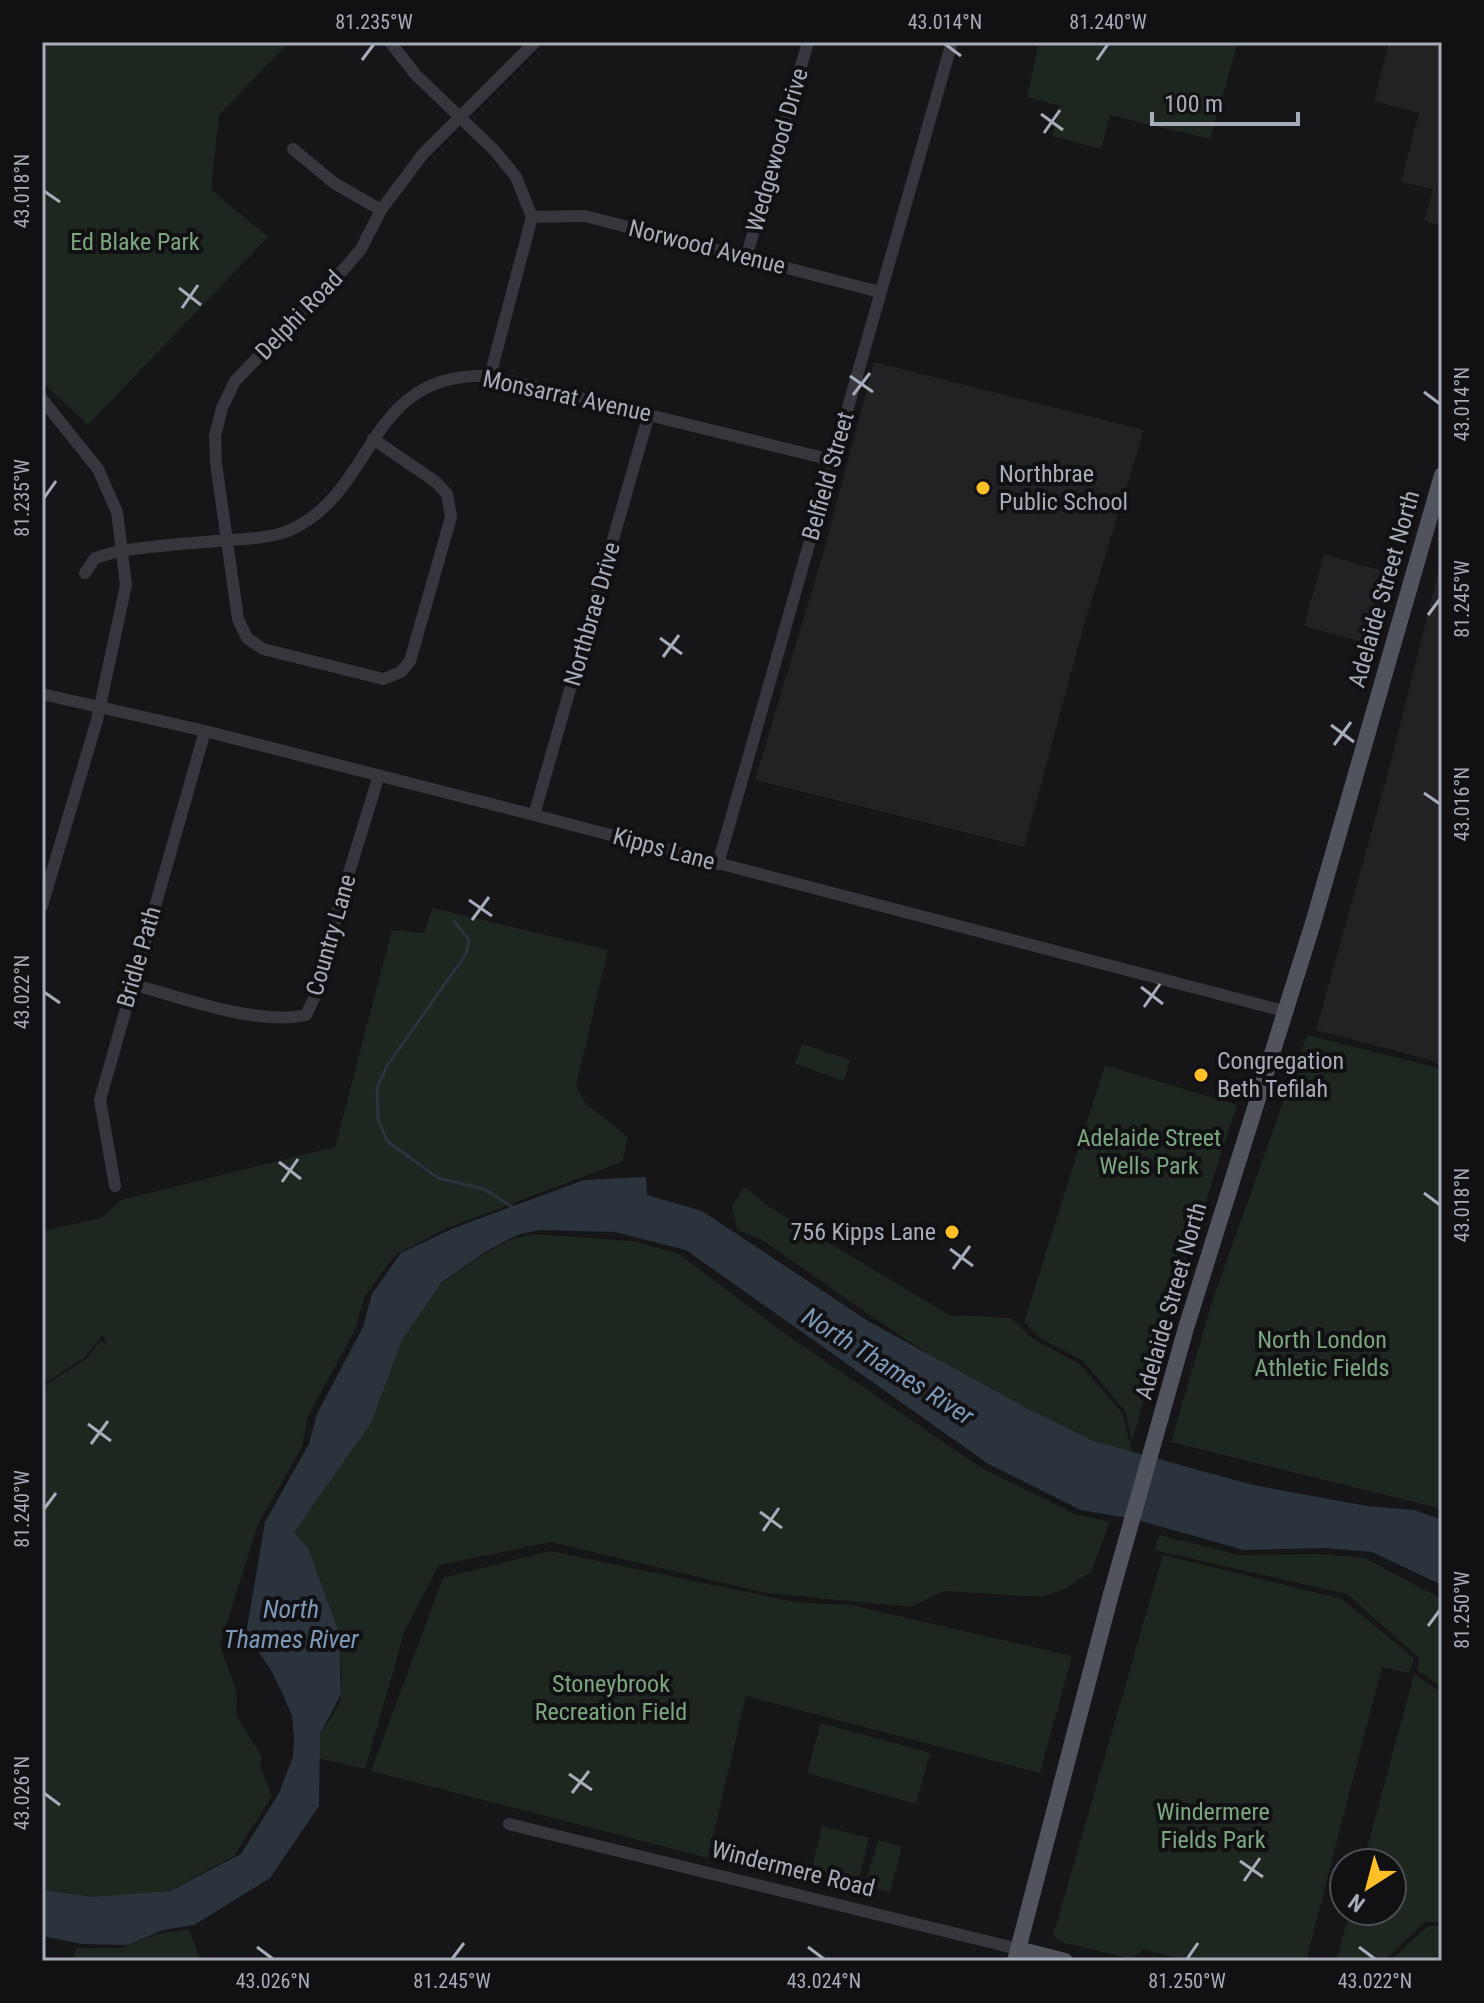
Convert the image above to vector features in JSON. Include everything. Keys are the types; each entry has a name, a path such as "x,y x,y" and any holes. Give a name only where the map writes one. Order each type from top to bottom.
{"main road":[{"name":"Adelaide Street North","path":"1016,1955 1164,1409 1442,475"},
{"name":"Windermere Road","path":"1016,1955 1065,1961"}],"street":[{"path":"390,42 416,75 516,177 532,217 490,376"},
{"name":"Delphi Road","path":"373,439 436,482 447,494 451,517 410,661 401,672 383,679 263,649 247,638 238,619 215,436 222,408 235,381 361,249 381,210 423,154 535,42"},
{"name":"Wedgewood Drive","path":"746,258 808,42"},
{"name":"Belfield Street","path":"718,864 952,42"},
{"path":"293,149 334,183 381,210"},
{"name":"Norwood Avenue","path":"532,217 585,216 880,292"},
{"name":"Monsarrat Avenue","path":"85,573 95,558 124,550 286,532 315,515 336,494 397,409 424,387 457,375 490,376 832,460"},
{"path":"42,399 98,469 117,512 126,585 122,617 100,708 42,906"},
{"name":"Northbrae Drive","path":"534,815 649,414"},
{"name":"Kipps Lane","path":"42,694 379,775 1284,1011"},
{"name":"Bridle Path","path":"115,1186 99,1106 205,731"},
{"name":"Country Lane","path":"131,984 254,1014 277,1018 306,1015 323,979 337,912 379,775"},
{"name":"Windermere Road","path":"509,1824 1016,1955"}],"shaded area":[{"path":"1389,42 1442,42 1442,226 1424,221 1433,189 1401,182 1419,113 1374,101"},
{"path":"874,362 1144,430 1084,625 1024,847 755,780 825,547"},
{"path":"1324,554 1393,574 1373,645 1304,626"},
{"path":"1442,557 1442,1068 1434,1061 1316,1030 1389,769"}],"green space":[{"name":"Ed Blake Park","path":"42,42 289,42 219,115 211,189 268,237 88,425 42,382"},
{"path":"1039,42 1238,42 1210,139 1110,115 1101,149 1052,136 1060,106 1027,97"},
{"path":"433,908 608,950 576,1086 586,1104 628,1137 622,1162 447,1228 395,1255 365,1296 355,1330 308,1416 302,1447 258,1524 220,1645 237,1693 236,1715 262,1757 260,1766 272,1796 234,1856 165,1893 86,1899 42,1892 42,1531 46,1522 42,1528 42,1387 86,1359 101,1340 107,1346 103,1335 84,1358 42,1385 42,1231 101,1218 121,1200 335,1147 392,930 424,933"},
{"name":"North London Athletic Fields","path":"1307,1035 1438,1068 1442,1077 1442,1509 1171,1442 1212,1302"},
{"path":"802,1044 850,1060 844,1081 795,1064"},
{"name":"Adelaide Street Wells Park","path":"1105,1065 1237,1105 1159,1345 1132,1442 1125,1411 1083,1361 1040,1338 1024,1322"},
{"path":"744,1187 768,1206 949,1315 1011,1318 1033,1339 1080,1364 1123,1414 1133,1457 1083,1438 986,1389 893,1331 759,1238 737,1230 732,1207"},
{"path":"534,1234 633,1241 679,1254 787,1335 980,1467 1075,1514 1110,1522 1091,1572 1065,1589 1042,1597 944,1591 911,1607 766,1593 551,1542 439,1565 405,1630 365,1769 313,1757 319,1738 341,1696 340,1657 332,1618 306,1544 289,1536 397,1343 437,1287 480,1256 512,1239"},
{"path":"1160,1535 1238,1555 1319,1554 1365,1558 1442,1599 1442,1687 1417,1670 1419,1658 1347,1594 1154,1550"},
{"name":"Stoneybrook Recreation Field","path":"550,1551 795,1602 851,1605 1072,1656 1040,1773 746,1696 708,1858 371,1771 443,1578"},
{"name":"Windermere Fields Park","path":"1163,1555 1342,1599 1414,1658 1409,1673 1382,1667 1335,1847 1328,1847 1328,1876 1306,1961 1187,1961 1143,1949 1132,1959 1061,1942 1053,1936"},
{"path":"1414,1674 1442,1693 1442,1922 1425,1922 1384,1961 1336,1961 1346,1927 1408,1927 1408,1847 1367,1847"},
{"path":"821,1723 930,1753 916,1804 807,1773"},
{"path":"822,1826 869,1838 857,1887 810,1875"},
{"path":"878,1840 902,1847 890,1893 865,1886"},
{"path":"1428,1926 1442,1926 1442,1961 1390,1961"},
{"path":"189,1929 201,1961 73,1961 76,1948 122,1948 157,1934"}],"water":[{"name":"North Thames River","path":"646,1177 647,1195 702,1211 868,1321 1026,1408 1093,1441 1253,1485 1367,1506 1414,1510 1442,1520 1442,1585 1372,1552 1325,1548 1244,1550 1134,1519 1081,1510 987,1463 686,1250 615,1232 539,1230 517,1235 485,1252 441,1283 402,1340 371,1423 294,1532 308,1548 339,1633 341,1694 320,1734 319,1806 270,1878 194,1925 163,1930 128,1945 82,1944 42,1936 42,1890 92,1897 170,1891 241,1854 279,1793 293,1757 292,1716 271,1670 246,1634 265,1522 309,1444 317,1414 363,1327 372,1294 401,1253 454,1228 584,1180"}],"waterway":[{"path":"454,921 469,940 466,954 387,1066 377,1088 378,1119 387,1141 438,1178 484,1189 514,1208"}],"place":[{"name":"Northbrae Public School","path":"983,488"},
{"name":"Congregation Beth Tefilah","path":"1201,1075"},
{"name":"756 Kipps Lane","path":"952,1232"}]}
